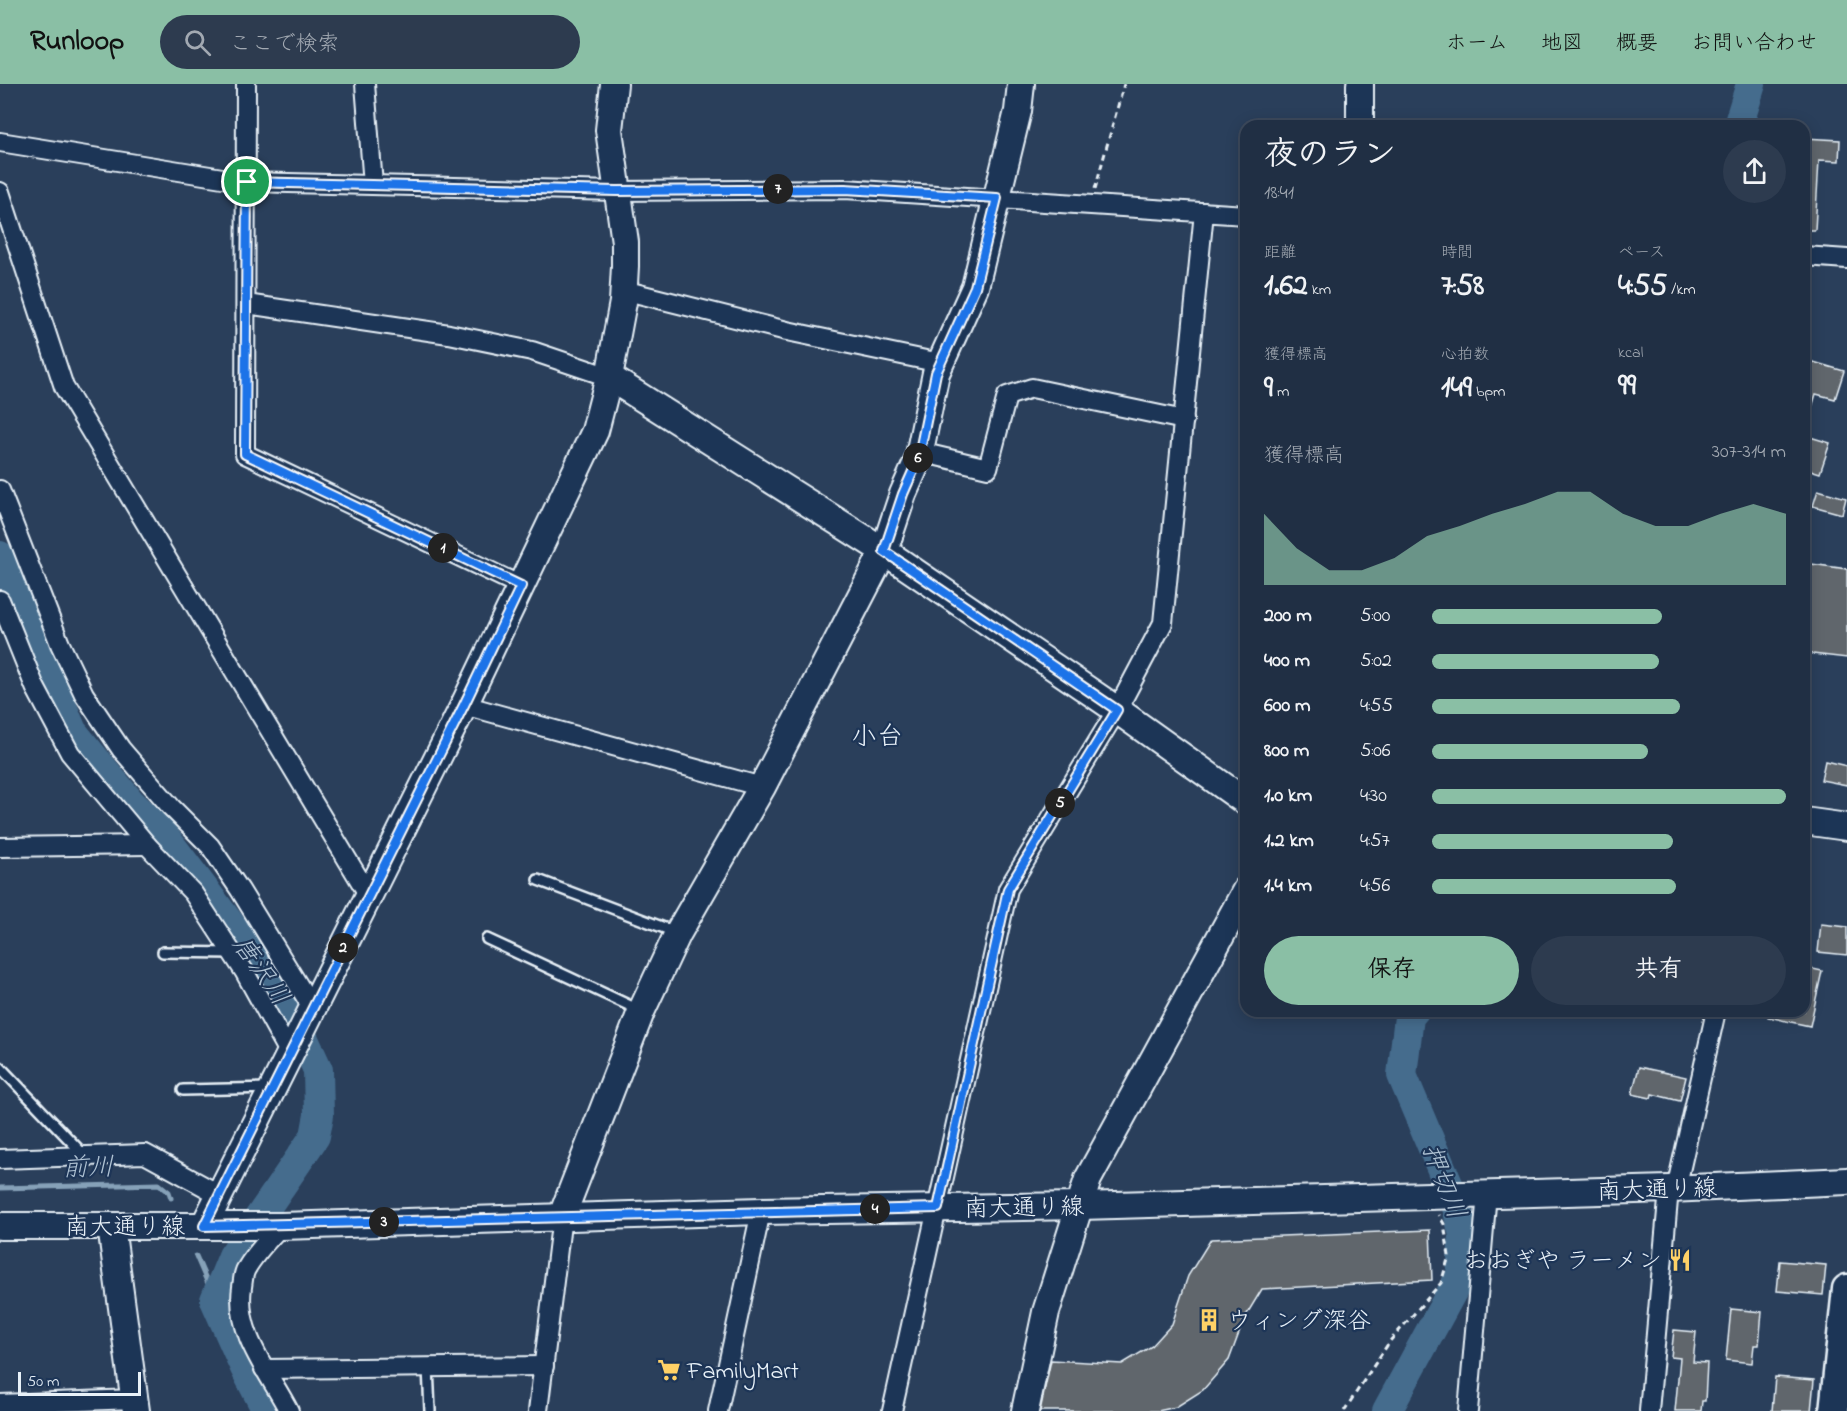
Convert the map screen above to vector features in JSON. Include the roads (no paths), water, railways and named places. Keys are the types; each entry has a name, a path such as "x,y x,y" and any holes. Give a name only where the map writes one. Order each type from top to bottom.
{"main road":[{"path":"1834,1411 1847,1289"}],"street":[{"path":"246,84 245,454 521,586"},
{"path":"365,84 373,185"},
{"path":"204,1226 464,705 595,431 609,377 622,302 625,242 609,130 615,84"},
{"path":"538,1411 562,1216 641,1011 678,933 762,787 884,551 920,452 936,373 975,287 1018,111 1021,84"},
{"path":"1360,84 1360,120"},
{"path":"0,142 247,182 617,191 845,189 1240,215"},
{"path":"0,192 64,387 368,894"},
{"path":"892,1411 1008,889 1117,710 1164,623 1204,212"},
{"path":"1810,256 1847,259"},
{"path":"622,290 787,331 940,363"},
{"path":"246,304 449,334 532,351 609,377 884,551 1117,710 1240,798"},
{"path":"920,452 988,468 1007,396 1032,388 1184,420"},
{"path":"0,490 60,644 84,694 121,749 171,807 210,846 240,890 311,1014"},
{"path":"0,600 34,687 70,753 147,845 193,893 291,1051"},
{"path":"464,705 762,787"},
{"path":"1810,822 1847,827"},
{"path":"0,847 147,845"},
{"path":"1025,1411 1046,1312 1088,1179 1240,901"},
{"path":"1649,1411 1672,1189 1715,1017"},
{"path":"0,1159 145,1154 220,1195"},
{"name":"南大通り線","path":"0,1226 235,1227 761,1211 1080,1206 1672,1189 1847,1181"},
{"path":"1468,1411 1478,1194"},
{"path":"718,1411 761,1211"},
{"path":"0,1404 136,1405 111,1226"},
{"path":"275,1226 245,1271 241,1296 243,1319 252,1346 289,1411"},
{"path":"264,1369 544,1366"}],"lane":[{"path":"538,880 678,933"},
{"path":"487,939 641,1011"},
{"path":"163,952 232,953"},
{"path":"0,1067 84,1155"},
{"path":"183,1090 274,1088"},
{"path":"428,1367 430,1411"}],"waterway":[{"name":"押切川","path":"1740,120 1751,84"},
{"name":"唐沢川","path":"0,556 72,731 130,802 161,832 257,960 290,1009 318,1070 319,1115 315,1136 233,1256 215,1300 267,1411"},
{"name":"押切川","path":"1387,1411 1461,1275 1464,1235 1456,1203 1402,1075 1409,1017"},
{"name":"前川","path":"0,1188 159,1184 169,1192 171,1198"},
{"name":"前川","path":"196,1256 215,1300"}],"place":[{"name":"おおぎや ラーメン","path":"1680,1260"},
{"name":"ウィング深谷","path":"1209,1320"},
{"name":"FamilyMart","path":"669,1370"}],"district":[{"name":"小台","path":"877,735"}]}
